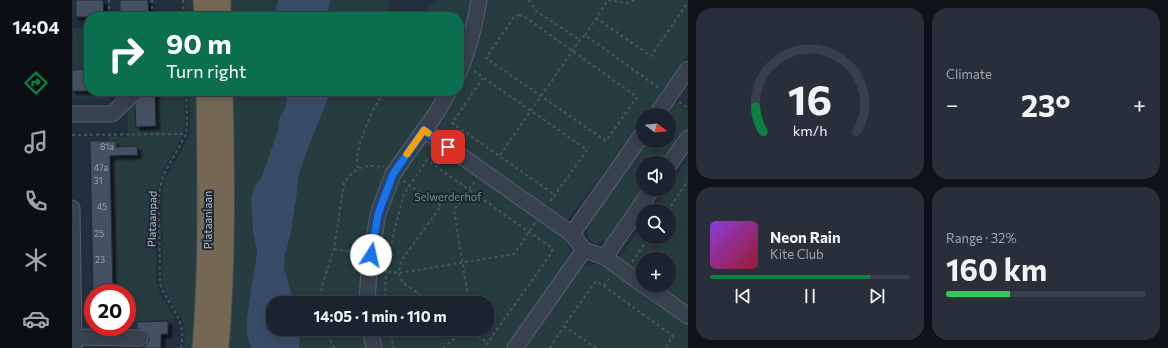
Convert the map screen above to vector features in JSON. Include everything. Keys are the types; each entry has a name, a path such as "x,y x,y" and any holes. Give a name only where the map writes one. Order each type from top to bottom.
{"highway":[{"path":"204,0 205,12"},
{"path":"220,0 220,12"},
{"name":"Plataanlaan","path":"203,348 208,256 209,201 206,96"},
{"name":"Plataanlaan","path":"218,348 223,252 222,96"}],"street":[{"path":"464,60 475,25 479,0"},
{"path":"661,108 688,69"},
{"path":"72,114 112,114 131,96"},
{"path":"367,296 369,269 378,214 393,174 438,112 446,96"},
{"path":"424,130 572,234 584,250 605,257 636,280"},
{"path":"675,156 688,138"},
{"path":"572,234 636,143"},
{"path":"605,257 647,196"},
{"path":"72,208 74,343 117,343 140,338"},
{"path":"515,348 584,250"},
{"path":"653,292 688,316"},
{"path":"371,336 374,348"}],"path":[{"path":"109,0 109,12"},
{"path":"152,0 152,12"},
{"path":"183,0 184,12"},
{"path":"529,0 536,11 580,40"},
{"path":"500,155 608,0 626,3 635,0"},
{"path":"596,18 651,56 688,1"},
{"path":"519,15 525,17 572,51 637,97 606,141 486,58 514,17 519,15"},
{"path":"585,35 688,108"},
{"path":"484,78 452,123 500,155 555,195"},
{"name":"Plataanpad","path":"181,348 183,338 181,324 179,318 163,294 160,283 159,193 163,176 186,134 186,96"},
{"path":"358,168 357,160 363,135 370,116 383,96"},
{"path":"72,135 186,134"},
{"path":"385,296 386,272 404,194 427,160 552,248 552,252 484,348"},
{"path":"468,296 454,210 483,172"},
{"path":"672,204 688,181"},
{"path":"625,272 644,244"},
{"path":"334,249 371,255"},
{"path":"555,348 551,347 564,326 596,282 604,286 673,336 665,348"},
{"path":"564,326 596,348"},
{"path":"328,336 334,348"},
{"path":"391,336 394,348"},
{"path":"443,348 456,336"},
{"path":"478,336 488,343"}],"green space":[{"path":"186,0 197,0 197,12 186,12"},
{"path":"226,0 278,0 275,12 226,12"},
{"path":"331,0 389,0 389,12 327,12"},
{"name":"Selwerderhof","path":"436,0 688,0 688,55 650,108 636,108 636,128 559,231 569,243 568,258 580,267 619,259 636,234 636,244 676,244 676,204 656,204 662,196 676,196 676,176 688,159 688,348 299,348 300,336 494,336 494,296 292,296 284,268 285,253 290,237 299,174 329,96 464,96 464,12 423,12"},
{"path":"73,28 84,28 84,96 111,96 107,100 72,98"},
{"path":"128,96 183,96 185,127 182,137 163,171 157,194 156,280 160,295 176,319 136,321 136,284 111,284 108,136 128,137"},
{"path":"189,96 199,96 200,156 196,348 184,348 184,323 168,296 164,287 162,276 163,188 166,177 188,138 190,131"},
{"path":"228,96 284,96 287,99 285,109 279,119 278,130 268,159 251,200 253,231 257,252 247,317 247,336 251,348 225,348"},
{"path":"672,99 688,111 688,132 671,156 636,156 636,196 638,196 606,242 602,240 596,244 589,238 588,230 585,225 638,148 676,148 676,108 666,108"}],"water":[{"path":"278,0 331,0 327,12 275,12"},
{"path":"284,96 329,96 299,174 290,237 285,253 284,268 292,296 266,296 266,336 300,336 299,348 251,348 247,336 247,317 257,252 253,231 251,200 254,187 261,178 268,159 278,130 279,119 285,109 287,99"}],"building":[{"path":"76,0 103,0 104,12 84,12 84,17 76,17"},
{"path":"120,0 148,0 149,12 120,12"},
{"path":"84,69 84,91 72,91 72,70"},
{"path":"155,96 156,126 136,127 135,104 141,97"},
{"path":"90,141 116,141 116,147 137,146 138,155 110,156 113,284 93,284"},
{"path":"168,321 168,334 161,334 161,348 133,348 145,346 149,339 148,334 145,331 137,329 137,322"}],"slow traffic":[{"path":"407,154 424,130 428,133"}],"route":[{"path":"371,255 378,214 393,174 424,130 448,147"}]}
